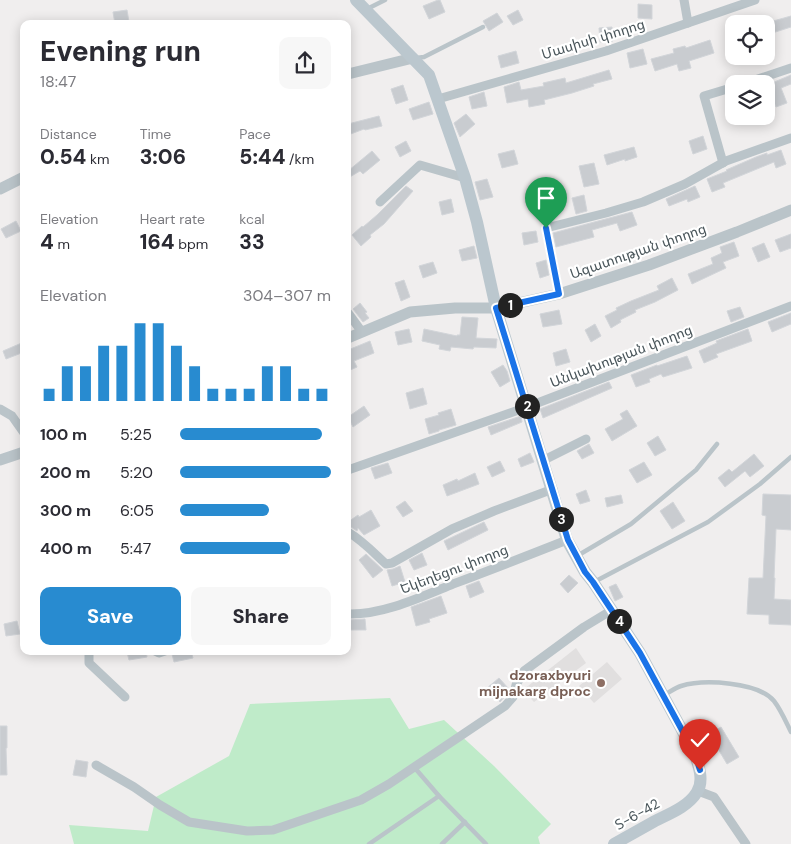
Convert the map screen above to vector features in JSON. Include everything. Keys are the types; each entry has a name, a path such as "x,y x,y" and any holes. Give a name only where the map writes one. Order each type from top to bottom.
{"main road":[{"path":"356,0 429,75 466,178 496,308 568,540 585,572 640,653 695,754 700,770 698,791"},
{"name":"Տ-6-42","path":"614,844 678,809 690,801 698,791"}],"street":[{"path":"684,0 688,23"},
{"name":"Մասիսի փողոց","path":"438,99 606,52 755,0"},
{"path":"351,73 413,58"},
{"path":"770,75 791,68"},
{"path":"723,163 704,96 725,90"},
{"path":"559,294 546,228 644,202 685,184 723,163 791,138"},
{"path":"380,202 420,165 466,178"},
{"path":"0,189 20,179"},
{"name":"Ազատության փողոց","path":"351,337 410,312 455,308 496,308 559,294 657,262 791,210"},
{"name":"Անկախության փողոց","path":"351,469 527,407 791,306"},
{"path":"351,317 362,332"},
{"path":"0,409 12,416 20,427"},
{"path":"544,460 586,439"},
{"path":"0,460 20,453"},
{"path":"351,534 363,542 386,564 392,563 452,529 552,489"},
{"name":"Եկեղեցու փողոց","path":"351,614 373,612 421,598 568,540"},
{"path":"96,765 189,822 247,831 273,830 361,800 389,784 506,706 524,671 584,627 612,610"},
{"path":"88,655 89,663 125,697"},
{"path":"698,791 714,797 746,844"}],"lane":[{"path":"366,10 385,0"},
{"path":"413,58 424,57 483,27"},
{"path":"576,557 631,524 696,470 717,444"},
{"path":"593,582 708,522 760,484 791,457"},
{"path":"663,695 680,686 714,682 733,684 757,690 765,693 774,702 791,732"},
{"path":"414,766 439,796 486,844"},
{"path":"369,844 439,796"},
{"path":"442,844 465,822"}],"shaded area":[{"path":"576,648 586,663 534,702 523,690"},
{"name":"dzoraxbyuri mijnakarg dproc","path":"607,662 622,679 594,703 579,686"}],"green space":[{"path":"390,698 409,729 444,720 494,766 551,824 538,837 540,844 74,844 69,825 148,831 156,797 229,756 250,704"}],"building":[{"path":"440,0 445,12 429,19 423,6"},
{"path":"638,4 652,5 652,19 638,18"},
{"path":"127,10 129,20 114,20 113,12"},
{"path":"518,10 523,20 513,25 507,16"},
{"path":"497,13 503,22 489,31 483,21"},
{"path":"791,16 791,27 775,32 775,20"},
{"path":"612,27 613,41 600,42 599,28"},
{"path":"710,40 714,53 689,61 691,68 679,71 677,64 655,71 651,59 674,53 673,49 685,46 686,48"},
{"path":"643,49 647,64 630,68 627,53"},
{"path":"516,51 519,63 501,68 498,56"},
{"path":"609,70 612,79 593,84 594,86 572,93 544,100 545,104 529,107 528,99 507,103 504,87 519,82 521,90 544,86 543,83 565,78 566,83"},
{"path":"791,75 791,84 781,88 787,103 776,107 775,105 775,82"},
{"path":"403,85 408,100 396,104 391,89"},
{"path":"484,92 487,106 472,109 469,97"},
{"path":"429,102 433,114 413,120 409,109"},
{"path":"466,114 475,124 460,137 454,123"},
{"path":"379,116 382,126 364,129 351,134 351,123"},
{"path":"703,136 707,149 693,154 689,141"},
{"path":"406,141 411,151 400,157 395,147"},
{"path":"634,147 637,157 607,165 604,155"},
{"path":"514,150 518,164 502,168 498,154"},
{"path":"781,150 786,164 776,168 774,162 723,183 725,187 712,192 707,179 756,157"},
{"path":"372,151 380,160 363,174 360,171 351,176 351,168"},
{"path":"594,163 599,184 584,187 579,166"},
{"path":"487,179 493,197 480,200 475,182"},
{"path":"406,186 413,191 384,224 370,235 371,237 361,246 352,235 377,215"},
{"path":"695,186 700,197 688,202 687,199 669,206 666,199"},
{"path":"584,195 587,211 576,214 572,198"},
{"path":"451,199 454,212 442,215 439,202"},
{"path":"632,212 637,225 620,231 617,223 592,230 594,237 556,247 553,233"},
{"path":"16,221 20,231 6,238 1,229"},
{"path":"536,231 538,242 524,245 522,233"},
{"path":"791,234 791,248 780,252 775,240"},
{"path":"734,242 739,256 723,262 726,268 692,284 688,274 713,264 711,258 722,253 720,247"},
{"path":"764,243 770,257 758,262 752,248"},
{"path":"474,246 477,258 462,261 459,250"},
{"path":"546,260 549,275 540,278 536,263"},
{"path":"433,262 437,273 423,278 419,266"},
{"path":"672,278 678,290 635,310 636,312 620,320 621,322 611,328 605,316 617,310 616,308 659,290 657,286"},
{"path":"404,280 410,297 401,301 395,283"},
{"path":"360,303 369,318 363,322 353,309"},
{"path":"740,307 744,317 731,322 727,311"},
{"path":"559,310 562,324 543,327 540,314"},
{"path":"791,313 791,324 772,332 768,322"},
{"path":"462,317 478,318 476,338 497,339 496,348 474,347 473,349 451,347 450,351 439,349 440,345 422,341 424,329 460,335"},
{"path":"595,324 601,336 591,342 585,330"},
{"path":"409,329 412,342 398,345 395,332"},
{"path":"748,329 752,341 716,354 718,357 704,363 699,351 717,343 716,341"},
{"path":"370,341 374,353 354,361 357,367 351,370 351,349"},
{"path":"20,344 20,354 6,359 3,351"},
{"path":"566,349 570,362 556,366 553,353"},
{"path":"687,356 692,368 663,377 661,374 649,379 650,382 636,387 631,375"},
{"path":"503,365 510,381 500,387 491,372"},
{"path":"609,382 612,388 543,418 540,409"},
{"path":"423,388 427,404 410,409 406,393"},
{"path":"364,406 370,415 353,427 351,415"},
{"path":"451,409 456,425 429,434 425,419"},
{"path":"627,410 637,426 612,441 605,429 623,419 620,414"},
{"path":"521,416 522,422 491,435 488,427"},
{"path":"658,436 666,450 655,456 647,443"},
{"path":"589,444 594,453 582,459 577,451"},
{"path":"530,453 534,462 521,467 518,459"},
{"path":"754,454 764,466 750,477 745,471 725,487 718,478 729,469 732,472"},
{"path":"500,461 505,471 492,477 487,467"},
{"path":"644,462 652,475 637,483 629,470"},
{"path":"388,463 392,473 375,479 371,468"},
{"path":"475,473 479,484 447,496 443,485 457,479 458,481"},
{"path":"586,490 590,501 580,504 576,494"},
{"path":"763,494 791,495 791,530 776,529 774,599 791,600 791,625 769,624 769,615 747,614 749,578 763,578 766,516 762,515"},
{"path":"621,495 623,503 607,507 605,498"},
{"path":"405,501 413,511 403,517 396,507"},
{"path":"673,502 685,521 672,529 660,511"},
{"path":"371,510 380,526 364,535 358,528 357,531 351,527 351,520 358,515 359,517"},
{"path":"484,522 488,530 448,550 444,541"},
{"path":"422,553 427,565 414,570 409,560"},
{"path":"366,554 383,570 373,578 359,560"},
{"path":"400,566 405,582 392,586 387,570"},
{"path":"569,575 578,583 568,593 560,584"},
{"path":"479,581 484,592 470,598 466,586"},
{"path":"616,584 623,597 615,601 609,587"},
{"path":"441,596 447,613 429,619 430,622 416,626 411,607"},
{"path":"365,619 366,630 351,630 351,620"},
{"path":"17,621 20,634 6,636 4,624"},
{"path":"128,655 147,655 147,657 129,660"},
{"path":"172,655 192,655 193,658 174,662"},
{"path":"499,678 509,689 500,702 487,688"},
{"path":"0,726 7,726 7,775 0,775"},
{"path":"721,727 739,757 727,764 709,734"},
{"path":"76,760 88,762 86,777 73,775"}],"place":[{"name":"dzoraxbyuri mijnakarg dproc","path":"601,683"}],"route":[{"path":"546,228 559,294 496,308 568,540 585,572 640,653 695,754 700,770"}]}
